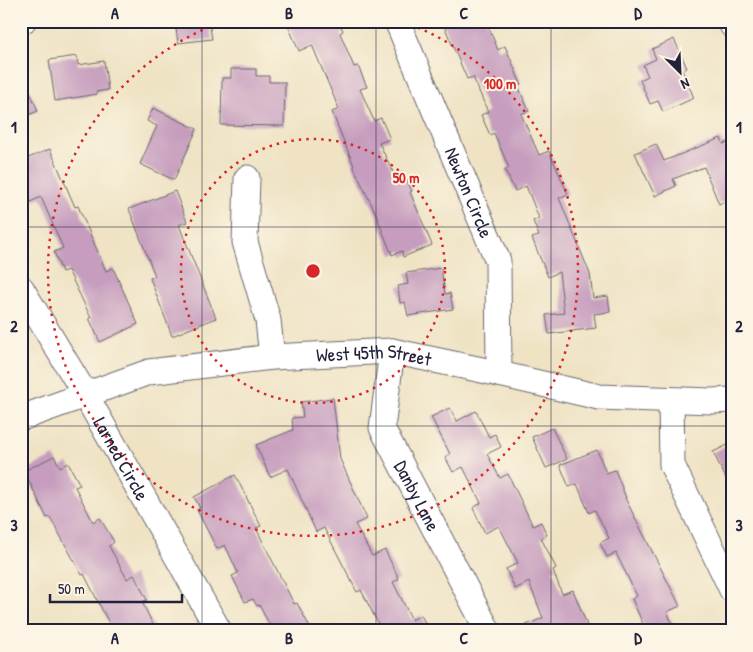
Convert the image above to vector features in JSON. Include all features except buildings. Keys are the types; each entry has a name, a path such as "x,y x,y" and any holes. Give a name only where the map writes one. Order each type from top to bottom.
{"street":[{"name":"Newton Circle","path":"397,21 498,261 499,374"},
{"path":"730,21 732,25"},
{"path":"247,178 245,242 268,320 272,357"},
{"name":"Larned Circle","path":"21,288 85,394 219,631"},
{"name":"West 45th Street","path":"21,418 149,372 272,357 392,352 599,396 671,400 732,400"},
{"name":"Danby Lane","path":"392,352 382,428 488,631"},
{"path":"671,400 672,465 732,590"}]}
